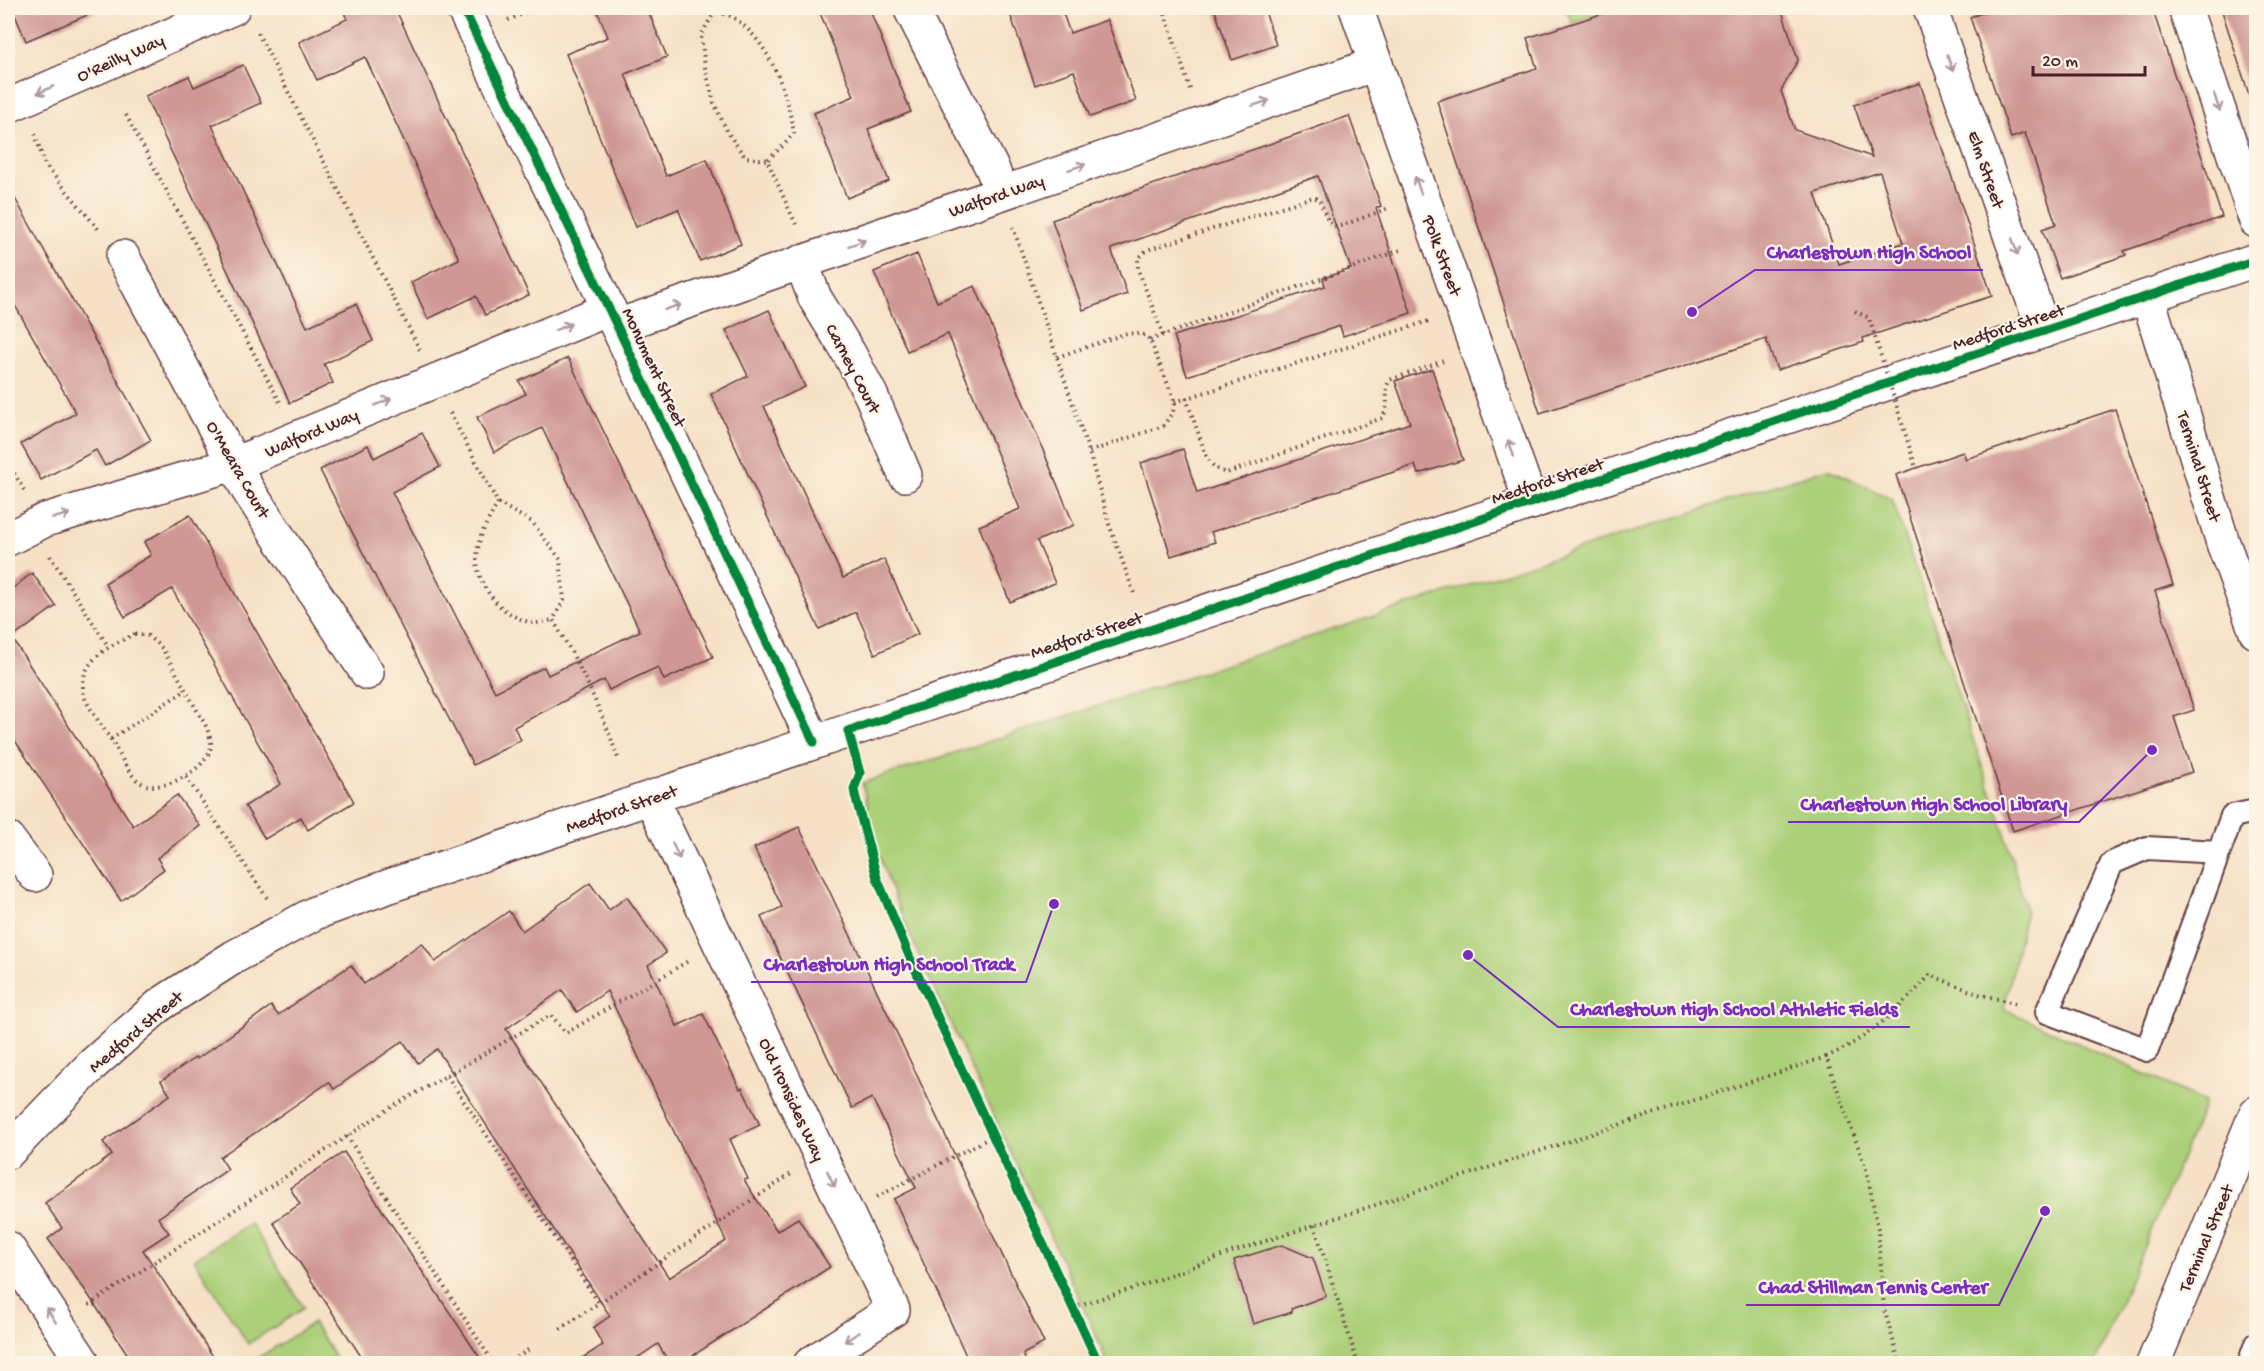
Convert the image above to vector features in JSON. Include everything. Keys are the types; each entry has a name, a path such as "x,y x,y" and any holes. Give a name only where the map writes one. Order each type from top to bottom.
{"street":[{"name":"O'Reilly Way","path":"16,103 233,8"},
{"name":"Monument Street","path":"464,8 814,742"},
{"path":"910,8 993,170 1001,193"},
{"name":"Polk Street","path":"1356,8 1531,503"},
{"name":"Elm Street","path":"1930,8 2044,332"},
{"path":"2185,8 2256,221"},
{"name":"Walford Way","path":"19,533 45,520 234,464 613,317 806,261 1376,63"},
{"name":"O'Meara Court","path":"123,257 248,490 368,673"},
{"name":"Medford Street","path":"8,1152 93,1064 161,1004 234,957 315,913 814,742 2148,298 2256,260"},
{"name":"Carney Court","path":"806,261 815,298 850,355 871,395 905,475"},
{"name":"Terminal Street","path":"2148,298 2223,543 2256,633"},
{"name":"Old Ironsides Way","path":"651,798 893,1310 810,1364"},
{"path":"8,839 35,875"},
{"name":"Terminal Street","path":"2152,1364 2256,1113"},
{"path":"8,1248 84,1364"}],"lane":[{"path":"2219,852 2147,848 2112,863 2047,1012 2146,1050 2219,852 2232,816 2256,811"},
{"path":"2249,1364 2256,1344"}],"path":[{"path":"1163,8 1202,124"},
{"path":"714,9 736,19 759,43 776,73 789,106 794,133 767,159 745,158 728,133 714,103 705,67 701,35 714,9"},
{"path":"16,103 45,165 123,257"},
{"path":"126,114 283,407"},
{"path":"767,159 806,261"},
{"path":"1001,193 1089,452 1109,524 1147,631"},
{"path":"1163,335 1138,269 1138,259 1147,250 1313,197 1319,199 1329,223 1338,227 1395,206"},
{"path":"1150,340 1410,247"},
{"path":"1854,311 1869,318 1916,468"},
{"path":"1175,402 1435,319"},
{"path":"1057,357 1127,333 1139,333 1150,340 1175,402 1173,412 1162,426 1089,452"},
{"path":"1186,398 1206,455 1211,464 1227,473 1382,417 1387,410 1386,386 1390,380 1450,359"},
{"path":"8,462 25,491"},
{"path":"498,503 481,532 477,561 484,586 505,611 523,620 537,623 553,620"},
{"path":"19,533 108,646"},
{"path":"135,634 148,636 162,648 186,690 207,728 211,749 200,766 186,777 161,786 145,785 132,774 84,697 83,678 91,662 108,646 135,634"},
{"path":"111,739 186,690"},
{"path":"860,773 854,789 855,795 877,878 909,958 1099,1364"},
{"path":"186,777 261,891 288,927"},
{"path":"58,1325 392,1107 551,1016 566,1033 690,960"},
{"path":"1073,1307 1141,1286 1232,1252 1826,1057 1870,1033 1895,1011 1929,975 1978,994 2047,1012"},
{"path":"1826,1057 1867,1172 1878,1229 1884,1309 1900,1364"},
{"path":"447,1076 599,1303"},
{"path":"347,1136 494,1364"},
{"path":"847,1212 993,1136"},
{"path":"560,1329 791,1174"},
{"path":"1314,1226 1358,1364"},
{"path":"507,1364 531,1348"}],"green space":[{"path":"1566,8 1620,8 1572,23"},
{"path":"1828,468 1892,499 2006,837 2026,910 2004,1009 2205,1102 2095,1363 1108,1363 903,919 875,841 862,783"},
{"path":"250,1223 304,1308 248,1344 194,1259"},
{"path":"313,1323 339,1363 261,1363 258,1358"}],"building":[{"path":"12,8 104,8 26,41"},
{"path":"342,8 395,8 529,295 485,315 476,296 428,319 411,282 459,259 365,57 317,80 299,42 347,19"},
{"path":"596,8 647,8 667,57 625,74 666,176 707,159 741,244 700,261 678,209 636,227 566,54 608,37"},
{"path":"818,8 869,8 911,112 868,129 889,181 847,198 814,113 854,96"},
{"path":"1008,8 1061,8 1070,33 1107,20 1136,101 1090,117 1074,71 1035,85"},
{"path":"1214,8 1264,8 1276,45 1232,60"},
{"path":"1620,8 1781,8 1798,60 1781,91 1795,130 1872,157 1854,105 1920,83 1992,296 1863,338 1864,342 1777,370 1766,339 1540,413 1437,101 1537,68 1527,38","holes":["1880,172 1903,243 1839,264 1815,193"]},
{"path":"1997,8 2152,8 2222,217 2124,251 2126,255 2060,278 2042,229 2056,224 2025,133 2011,138 1970,17"},
{"path":"2221,8 2256,8 2256,97 2250,98"},
{"path":"243,65 261,103 212,125 307,327 356,304 373,341 324,364 333,383 290,403 145,96 189,76 194,87"},
{"path":"1349,116 1381,206 1376,208 1411,313 1343,336 1340,326 1187,376 1174,336 1325,286 1323,278 1351,269 1318,176 1111,249 1127,294 1083,310 1052,220"},
{"path":"8,186 151,440 105,466 96,450 41,480 21,444 76,413 8,293"},
{"path":"917,254 937,302 975,286 1074,525 1037,541 1055,583 1010,602 979,526 1020,509 948,334 907,351 874,272"},
{"path":"769,310 805,387 764,406 843,578 884,559 918,634 875,654 856,612 819,629 711,394 748,376 726,330"},
{"path":"568,358 713,657 664,680 658,667 609,690 604,680 514,727 521,740 473,765 320,470 368,445 374,458 422,433 440,467 392,492 495,692 544,667 548,675 640,631 542,428 494,452 477,417 526,394 519,381"},
{"path":"1432,369 1463,460 1418,474 1415,465 1211,532 1215,542 1171,556 1141,463 1183,449 1197,493 1410,423 1395,381"},
{"path":"2115,409 2173,585 2155,591 2194,710 2174,717 2192,772 2013,831 1896,475 1963,452 1966,459"},
{"path":"190,515 354,802 308,830 301,817 265,839 245,806 281,784 172,589 125,617 105,583 151,555 144,542"},
{"path":"32,573 56,606 12,638 133,826 177,795 200,826 157,858 164,869 121,901 8,730 8,592"},
{"path":"799,827 1044,1343 1023,1354 1027,1364 970,1364 894,1199 916,1188 872,1098 852,1108 761,917 782,907 754,848"},
{"path":"590,883 609,910 627,897 666,953 648,965 677,1026 703,1014 760,1125 730,1139 748,1179 744,1180 777,1231 798,1218 830,1267 680,1364 670,1364 658,1344 628,1364 573,1364 603,1345 593,1328 610,1316 437,1049 418,1063 403,1041 334,1089 329,1082 220,1157 228,1169 158,1218 169,1233 143,1250 218,1364 134,1364 48,1239 62,1228 45,1203 112,1155 103,1142 170,1095 161,1081 196,1057 197,1059 271,1006 278,1015 351,965 364,984 422,943 435,962 509,911 522,931","holes":["562,990 577,1012 607,991 726,1241 669,1278 506,1029"]},
{"path":"344,1152 484,1364 366,1364 273,1222 300,1204 290,1188"},
{"path":"1282,1245 1313,1258 1326,1296 1291,1309 1292,1312 1253,1324 1234,1260"}],"cycle path":[{"path":"463,8 609,309 814,742"},
{"path":"1099,1364 910,958 877,878 855,795 854,789 860,773 848,731 2256,260"}],"place":[{"name":"Charlestown High School","path":"1692,312"},
{"name":"Charlestown High School Library","path":"2152,750"},
{"name":"Charlestown High School Track","path":"1054,904"},
{"name":"Charlestown High School Athletic Fields","path":"1468,955"},
{"name":"Chad Stillman Tennis Center","path":"2045,1211"}]}
